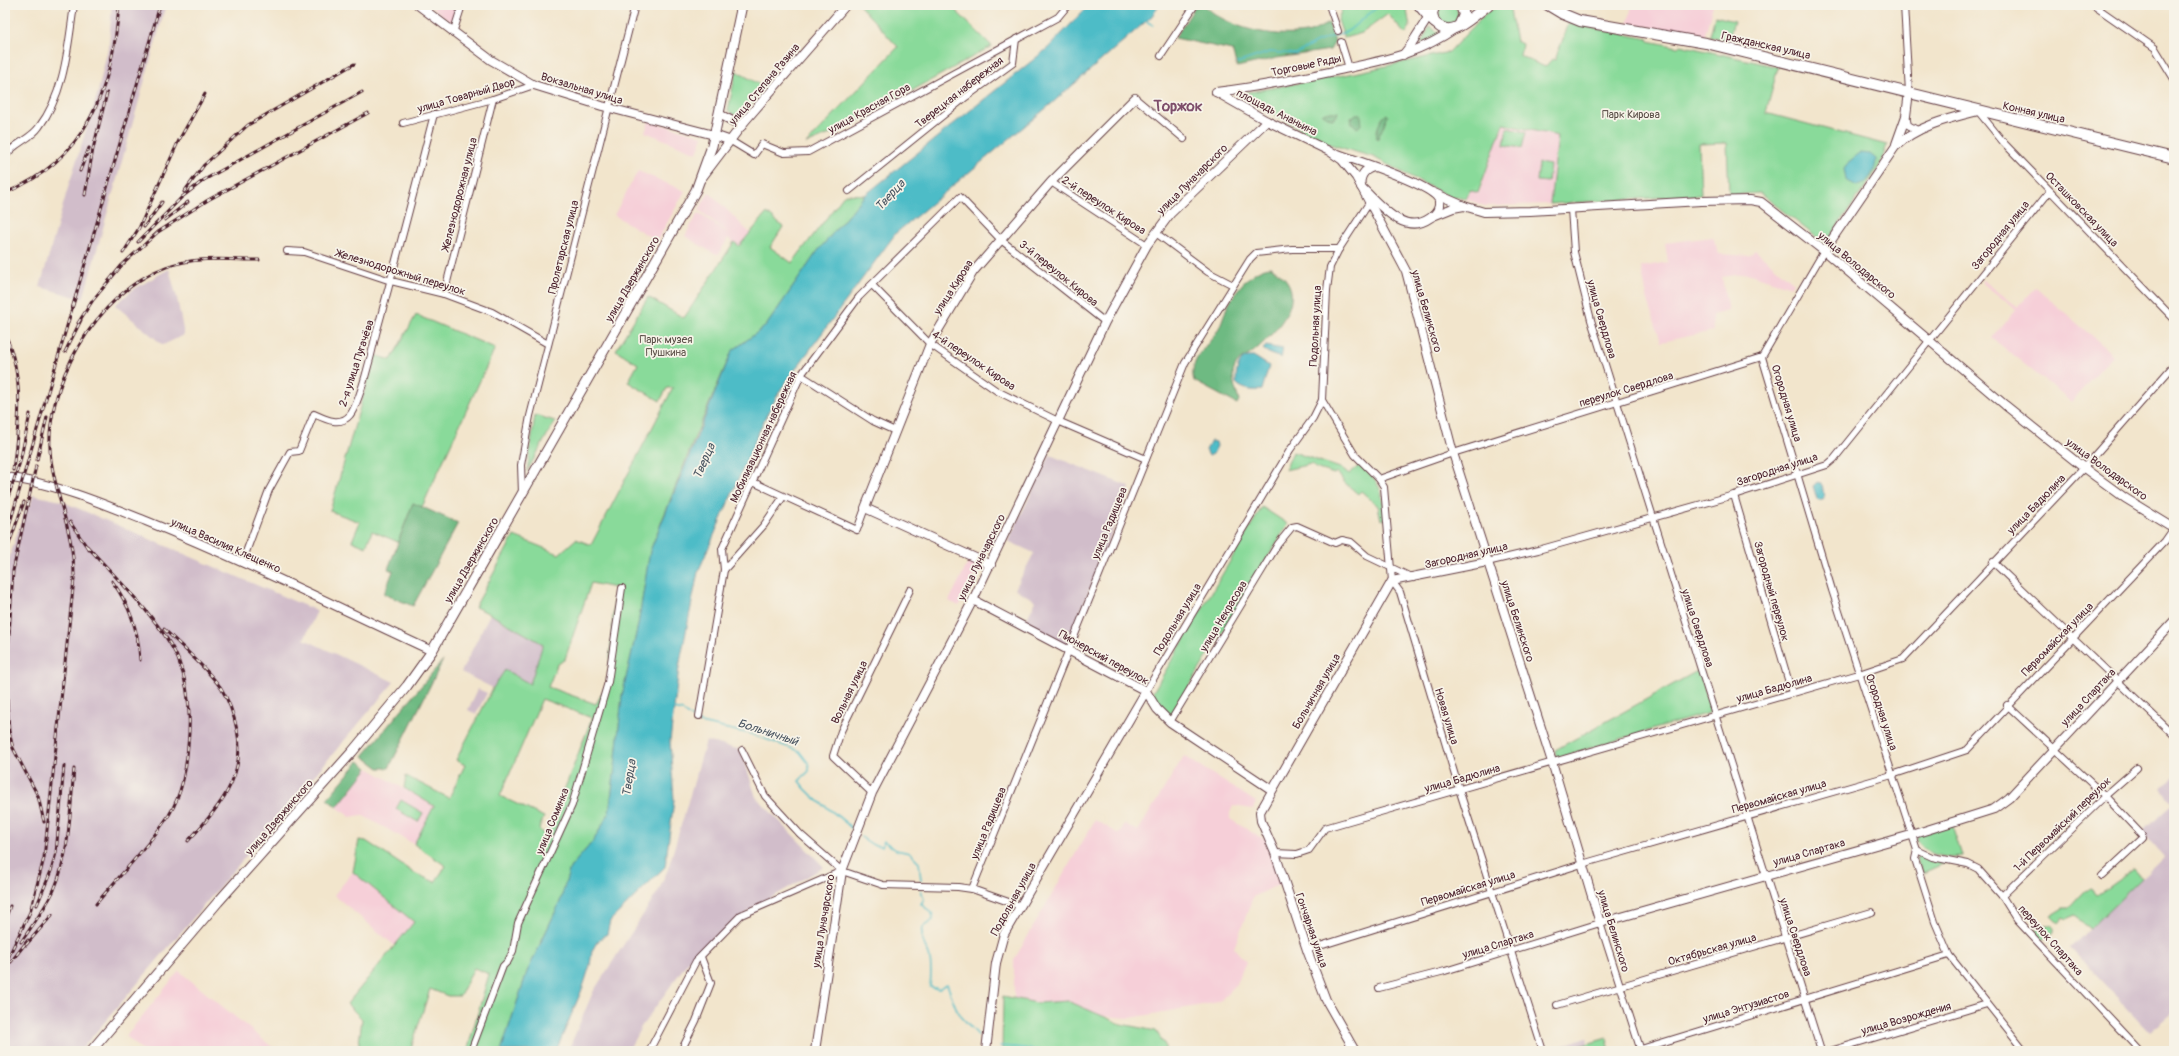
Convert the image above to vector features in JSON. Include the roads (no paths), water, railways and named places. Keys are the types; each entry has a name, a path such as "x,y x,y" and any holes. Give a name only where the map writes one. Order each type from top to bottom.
{"main road":[{"name":"улица Дзержинского","path":"91,1051 218,902 352,752 407,686 432,651 675,229 701,180 719,114 742,5"},
{"path":"1420,6 1433,13 1446,29 1457,27 1488,5"},
{"name":"Гражданская улица","path":"1548,5 1563,14 1580,21 1706,43 1909,92 1978,111"},
{"path":"1457,27 1463,19 1462,7"},
{"name":"Конная улица","path":"1978,111 2174,158"}],"street":[{"path":"5,157 15,145 36,131 47,117 60,85 74,5"},
{"name":"Вокзальная улица","path":"418,5 453,33 491,60 534,85 608,108 714,135 731,141"},
{"path":"453,33 462,5"},
{"name":"Пролетарская улица","path":"522,495 520,473 522,458 548,344 635,5"},
{"name":"улица Степана Разина","path":"701,180 742,126 846,5"},
{"path":"1016,39 1060,18 1068,5"},
{"path":"1161,56 1195,5"},
{"path":"1329,5 1338,32"},
{"path":"1904,5 1909,92"},
{"path":"2093,5 2155,48 2174,79"},
{"path":"1420,6 1421,29"},
{"path":"1401,56 1409,48 1433,13"},
{"name":"Торговые Ряды","path":"1216,92 1289,81 1401,56 1430,45 1457,27"},
{"name":"улица Красная Гора","path":"731,141 754,155 762,144 784,153 808,152 1016,39"},
{"name":"Тверецкая набережная","path":"849,191 966,97 1013,63 1016,39"},
{"path":"1341,42 1349,68"},
{"name":"улица Товарный Двор","path":"403,123 493,99 534,85"},
{"name":"площадь Ананьина","path":"1216,92 1267,121 1329,151 1395,175 1432,192"},
{"name":"Конная улица","path":"1895,147 1906,116 1909,92"},
{"path":"1135,98 1184,139"},
{"name":"улица Кирова","path":"865,508 930,344 973,272 1051,182 1135,98"},
{"name":"Железнодорожная улица","path":"444,294 493,99"},
{"path":"1955,105 1957,111 1956,117"},
{"name":"Конная улица","path":"1824,251 1895,147 1906,137 1956,117 1978,111"},
{"name":"Осташковская улица","path":"1978,111 2004,143 2174,319"},
{"name":"2-я улица Пугачёва","path":"242,563 269,490 290,452 299,450 314,414 331,421 340,422 350,415 355,404 391,281 434,114"},
{"path":"719,114 742,126"},
{"path":"1906,116 1908,125 1919,131"},
{"name":"улица Луначарского","path":"815,1051 842,871 872,793 991,565 1105,322 1147,245 1170,214 1267,121"},
{"name":"площадь Ананьина","path":"1329,151 1346,164 1371,200 1394,218 1405,223 1417,224 1433,216"},
{"path":"1361,187 1362,175 1366,170 1374,168"},
{"name":"2-й переулок Кирова","path":"1051,182 1147,245"},
{"name":"Загородная улица","path":"1392,581 1413,578 1538,550 1734,495 1827,465 1834,459 2050,191"},
{"path":"1432,192 1437,196 1440,203 1433,216"},
{"name":"улица Володарского","path":"1432,192 1464,206 1484,212 1571,209 1701,201 1754,200 1765,204 1824,251 1929,341 2084,468 2125,498 2174,528"},
{"name":"3-й переулок Кирова","path":"960,197 1001,240 1105,322"},
{"name":"Мобилизационная набережная","path":"699,716 724,570 722,549 801,374 859,297 960,197"},
{"path":"5,200 5,205"},
{"name":"Подольная улица","path":"986,1051 997,955 1004,934 1146,691 1290,450 1313,418 1322,400 1327,290 1330,267 1371,200"},
{"name":"улица Белинского","path":"1371,200 1408,277 1454,453 1641,1050"},
{"path":"1433,216 1453,208 1464,206"},
{"name":"улица Свердлова","path":"1571,209 1574,252 1581,284 1821,1051"},
{"path":"1156,233 1208,272 1233,285"},
{"name":"улица Радищева","path":"972,889 1185,364 1233,285 1256,253 1292,249 1339,250"},
{"name":"Железнодорожный переулок","path":"287,251 304,252 391,281 444,294 492,312 548,344"},
{"path":"1762,357 1824,251"},
{"name":"4-й переулок Кирова","path":"872,285 930,344 997,391 1058,421 1146,459"},
{"name":"переулок Свердлова","path":"1379,479 1454,453 1762,357"},
{"name":"Огородная улица","path":"1762,357 1859,674 1917,850 1915,859 1935,922 1949,954 2022,1050"},
{"name":"улица Бадюлина","path":"1275,853 1297,854 1309,850 1325,828 1715,714 1859,674 1903,659 1993,562 2084,468 2174,365"},
{"path":"801,374 873,421 895,431"},
{"name":"Новая улица","path":"1322,400 1355,455 1384,486 1392,581 1400,592 1491,892 1543,1051"},
{"name":"улица Василия Клещенко","path":"5,477 31,481 82,497 176,533 432,651"},
{"path":"753,482 857,530 865,508 991,565"},
{"name":"Загородный переулок","path":"1734,495 1792,693"},
{"path":"724,570 764,525 783,496"},
{"name":"улица Некрасова","path":"1170,722 1278,544 1289,529 1297,526 1335,543 1342,540 1351,542 1367,556 1392,568"},
{"name":"Первомайская улица","path":"1307,950 1582,864 1892,775 1967,750 2072,637 2165,541 2174,528"},
{"path":"1993,562 2174,735"},
{"path":"1392,568 1413,578"},
{"name":"Больничная улица","path":"1260,812 1392,581"},
{"name":"улица Соминка","path":"471,1051 503,966 508,961 513,951 518,923 572,805 608,682 622,588"},
{"name":"Вольная улица","path":"872,793 832,756 841,731 910,590"},
{"name":"Пионерский переулок","path":"973,600 1146,691 1157,709 1170,722 1272,790"},
{"name":"улица Спартака","path":"1379,988 1510,951 1600,923 1911,835 1997,807 2009,798 2174,621"},
{"path":"2007,706 2105,796 2141,834 2142,838 2102,876"},
{"path":"742,750 765,796 800,834 842,871 883,885 958,887 972,889 1020,906"},
{"name":"1-й Первомайский переулок","path":"2002,896 2105,796 2137,768"},
{"name":"Гончарная улица","path":"1260,812 1263,826 1275,853 1307,950 1326,1000 1355,1051"},
{"name":"переулок Спартака","path":"1917,850 1932,857 1968,864 1978,869 2002,896 2017,920 2140,1051"},
{"path":"649,1051 696,961 741,915 842,871"},
{"name":"Октябрьская улица","path":"1557,1005 1872,912"},
{"name":"улица Энтузиастов","path":"1641,1050 1949,954"},
{"path":"681,1051 696,1021 710,983 701,957"},
{"name":"улица Возрождения","path":"1830,1051 1988,1004"}],"water":[{"name":"Тверца","path":"1089,5 1160,5 1151,17 1050,105 896,233 781,389 765,418 698,572 679,667 670,741 674,800 665,867 610,921 607,934 597,942 592,951 590,965 583,987 556,1051 501,1051 527,972 560,902 570,868 594,840 609,813 622,696 638,625 650,551 732,351 766,326 817,252 865,195 1048,48"},
{"path":"1860,153 1870,154 1876,159 1876,163 1871,176 1861,185 1857,186 1846,180 1844,169 1851,160"},
{"path":"1266,346 1283,349 1281,358 1270,354 1263,349"},
{"path":"1255,357 1269,366 1262,390 1248,390 1236,383 1239,363 1244,358"},
{"path":"1211,441 1216,442 1217,446 1213,454 1209,456 1206,450"},
{"path":"1817,482 1822,483 1824,498 1820,500 1817,499 1813,486"}],"waterway":[{"path":"1237,63 1270,52 1296,54 1317,42 1348,31 1380,5"},
{"path":"1146,21 1153,25"},
{"name":"Больничный","path":"673,709 683,711 700,723 751,734 799,751 809,764 809,771 799,781 810,794 851,828"},
{"name":"Больничный","path":"861,837 873,845 882,846 884,841 896,850 910,853 919,862 921,880"},
{"name":"Больничный","path":"921,890 924,899 921,904 932,913 933,920 923,927 922,936 930,959 930,987 939,989 947,984 958,1013 978,1035"},
{"name":"Больничный","path":"1000,1046 1026,1048 1039,1051"},
{"name":"Больничный","path":"1073,1051 1079,1051"}],"railway":[{"path":"5,193 33,179 57,161 76,141 102,92 116,35 119,5"},
{"path":"5,540 160,5"},
{"path":"184,192 204,165 248,125 354,64"},
{"path":"138,242 182,197 204,180 362,92"},
{"path":"85,195 93,149 107,93"},
{"path":"123,253 139,228 179,140 205,94"},
{"path":"78,323 93,300 122,265 158,232 208,200 368,113"},
{"path":"80,171 89,148"},
{"path":"144,227 162,202"},
{"path":"165,220 188,202"},
{"path":"5,964 30,912 44,858 74,579 72,548 51,460 50,432 55,403 65,374 79,346 97,320 118,298 141,280 166,267 189,261 212,259 259,260"},
{"path":"65,352 81,320"},
{"path":"5,334 16,367 18,384 19,401 17,436 13,470"},
{"path":"5,506 20,462 30,414"},
{"path":"37,460 47,417"},
{"path":"36,466 13,571 6,684 9,731 13,748 38,796 44,822"},
{"path":"5,555 24,502"},
{"path":"70,522 89,550"},
{"path":"87,546 150,615 171,645 178,659 185,680 189,713 189,735 186,764 183,782 177,799 161,827 134,861 96,904"},
{"path":"112,581 124,600 132,618 140,660"},
{"path":"164,629 201,665 221,688 233,714 239,747 238,762 228,791 210,817 188,841"},
{"path":"37,905 51,871 56,853 64,766"},
{"path":"21,942 47,903 59,876 66,846 74,769"},
{"path":"5,919 10,906"},
{"path":"26,945 52,915"},
{"path":"11,962 28,940"}],"district":[{"name":"Торжок","path":"1178,106"}],"park label":[{"name":"Парк Кирова","path":"1631,114"},
{"name":"Парк музея Пушкина","path":"666,345"}]}
